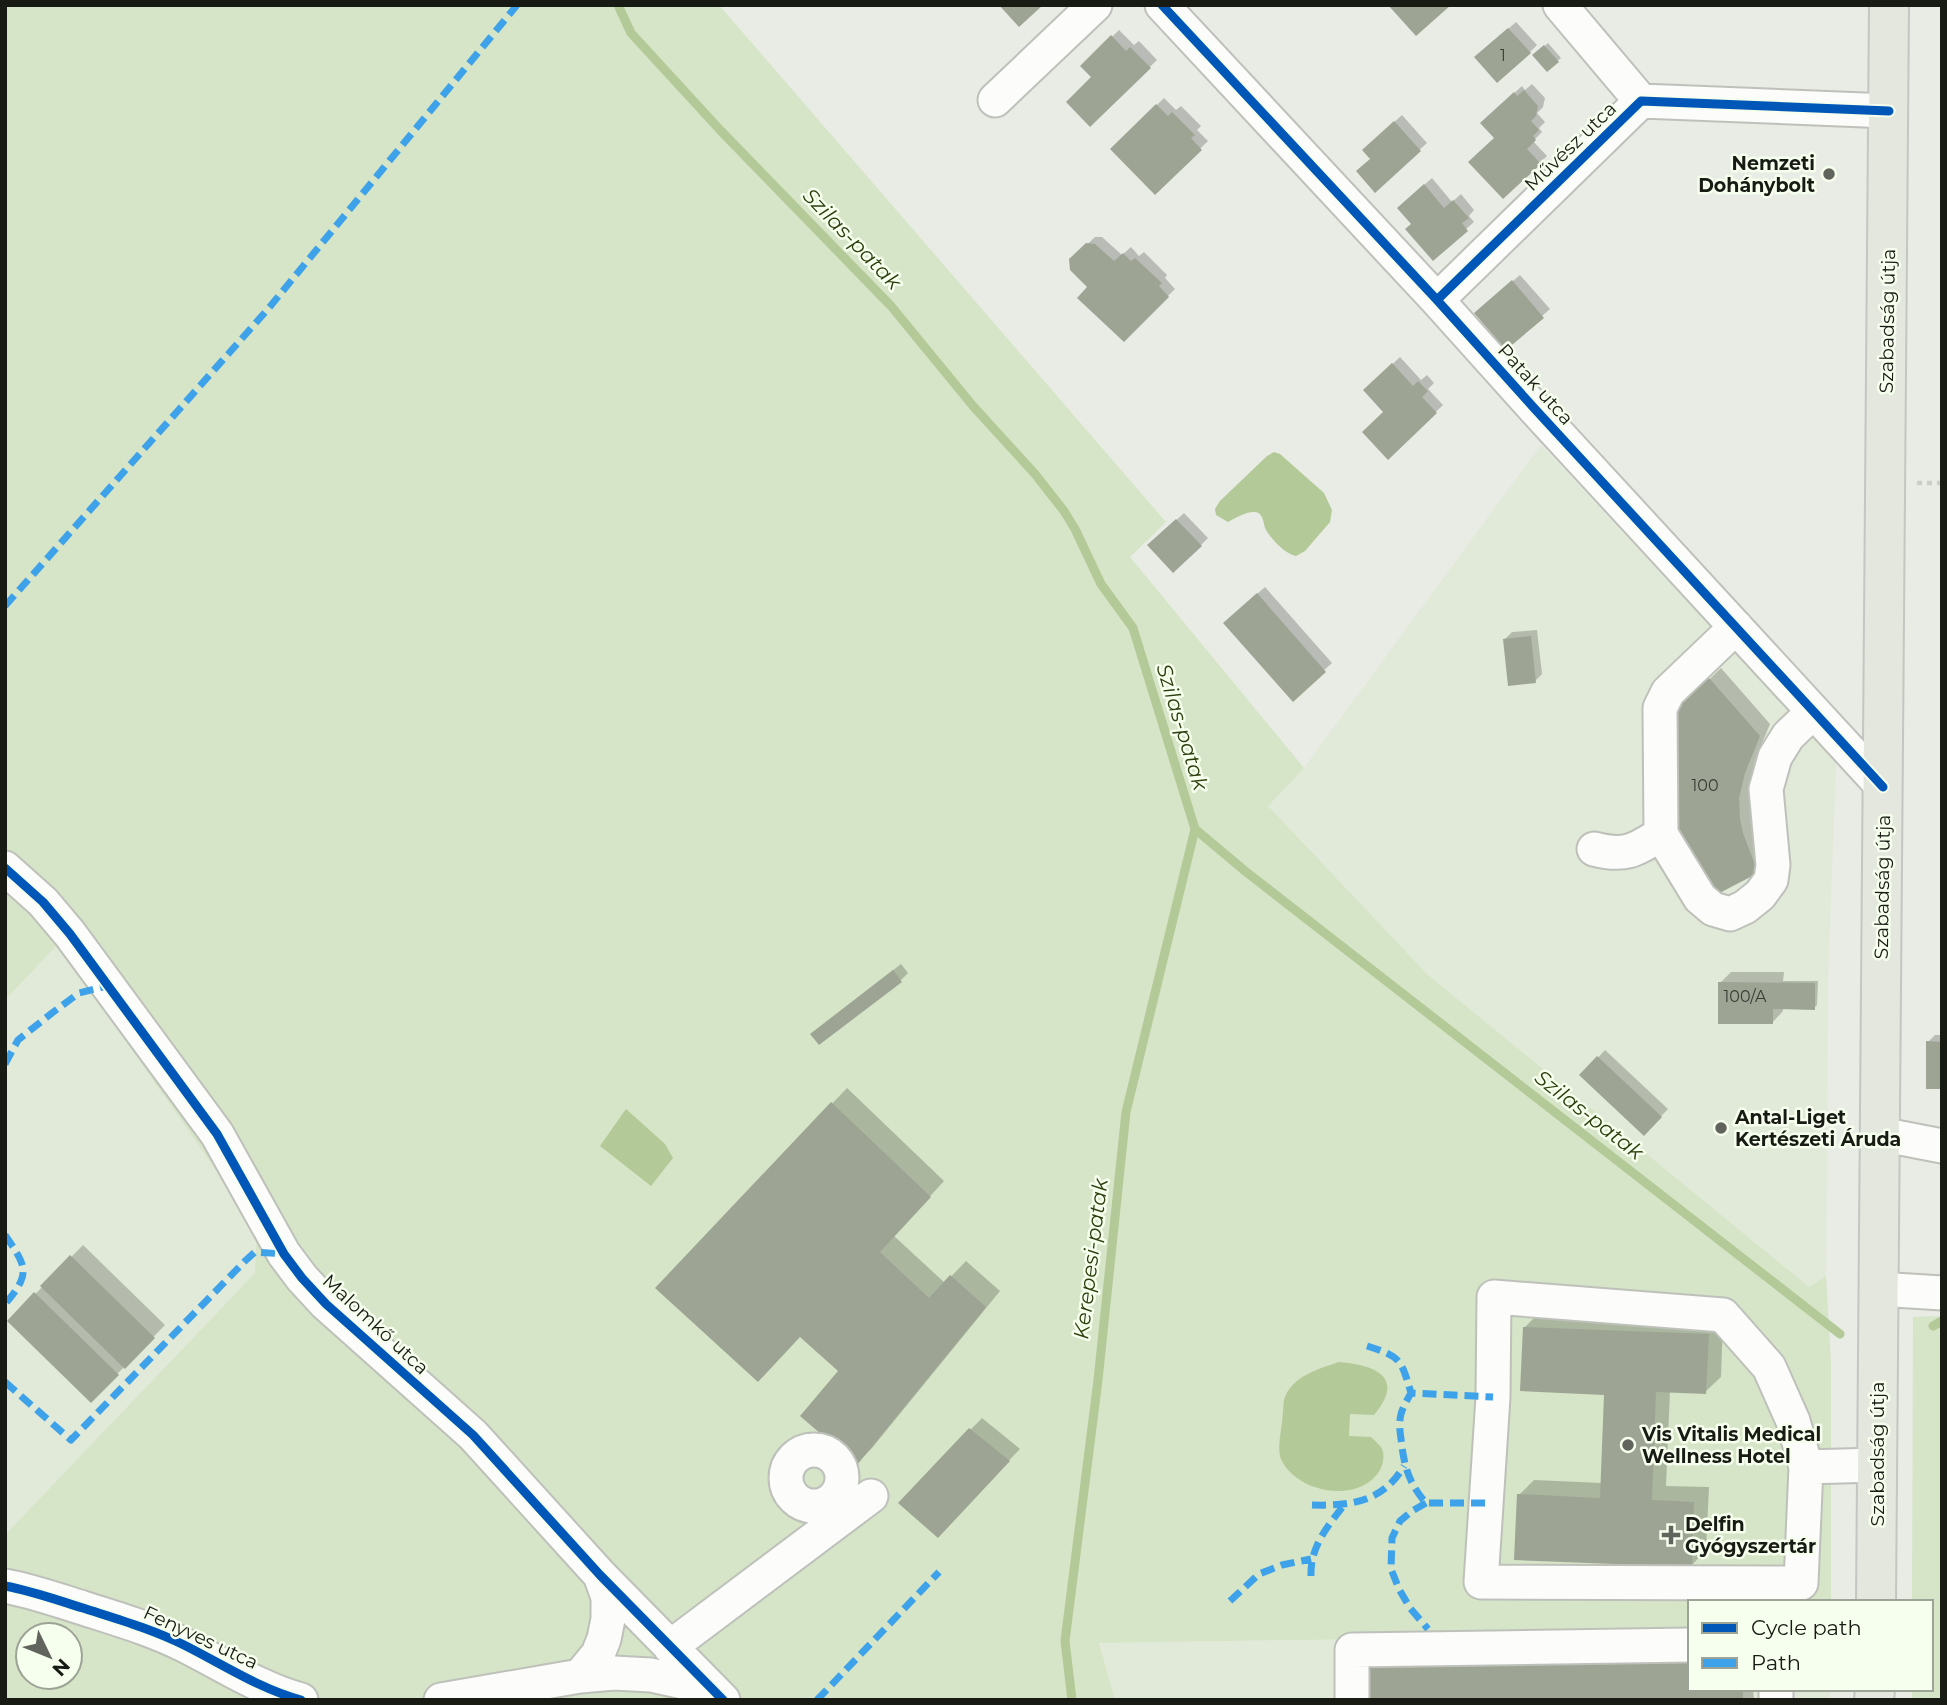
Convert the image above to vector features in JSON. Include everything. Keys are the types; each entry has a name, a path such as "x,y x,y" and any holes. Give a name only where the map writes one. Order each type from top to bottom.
{"main road":[{"name":"Szabadság útja","path":"1876,1600 1889,5"}],"street":[{"path":"995,100 1095,5"},
{"name":"Patak utca","path":"1162,5 1437,300 1883,787"},
{"path":"1574,13 1641,102"},
{"name":"Művész utca","path":"1437,300 1641,102 1889,111"},
{"path":"1735,627 1668,692 1660,708 1661,834 1700,898 1713,909 1730,914 1745,907 1760,895 1771,880 1773,865 1766,789 1775,757 1788,736 1813,712"},
{"path":"1594,849 1608,853 1624,853 1661,834"},
{"name":"Malomkő utca","path":"5,868 43,902 70,934 217,1134 284,1254 302,1278 326,1304 473,1435 600,1575 722,1700"},
{"path":"1880,1134 1942,1146"},
{"path":"1878,1289 1942,1293"},
{"path":"1494,1297 1723,1315 1769,1367 1793,1421 1806,1467 1801,1583 1481,1582 1493,1397 1494,1297"},
{"path":"1806,1467 1877,1465"},
{"path":"670,1647 836,1510 872,1496"},
{"path":"580,1676 598,1654 608,1619 608,1597 600,1575"},
{"name":"Fenyves utca","path":"5,1586 23,1589 115,1618 170,1639 236,1673 301,1700"},
{"path":"1352,1700 1352,1650 1688,1645"},
{"path":"441,1700 580,1676 614,1673 651,1675 687,1683 722,1700"}],"shaded area":[{"path":"5,5 719,5 1166,522 1130,557 1304,768 1268,806 1428,975 1809,1287 1826,1276 1831,1362 1831,1600 1688,1600 1688,1634 1099,1643 1115,1700 5,1700 5,1535 255,1273 257,1229 58,944 5,1000"},
{"path":"1541,445 1836,762 1828,980 1826,1276 1809,1287 1428,975 1268,806 1304,768"},
{"path":"1274,452 1280,454 1324,493 1332,510 1330,522 1305,551 1296,556 1275,542 1258,513 1245,514 1228,522 1216,515 1215,509 1220,501"},
{"path":"58,944 257,1228 255,1273 5,1535 5,1000"},
{"path":"626,1109 665,1144 673,1158 651,1186 600,1146"},
{"path":"1942,1316 1942,1700 1912,1700 1912,1691 1933,1691 1933,1600 1912,1600 1913,1317"},
{"path":"1339,1362 1374,1370 1382,1375 1387,1391 1374,1415 1350,1414 1349,1436 1371,1437 1381,1447 1383,1463 1371,1481 1344,1491 1314,1487 1300,1480 1289,1471 1279,1451 1284,1400 1288,1392 1299,1379"},
{"path":"1688,1634 1688,1691 1830,1691 1830,1700 1115,1700 1099,1643"}],"building":[{"path":"999,5 1043,5 1019,27"},
{"path":"1388,5 1451,5 1416,36"},
{"path":"1508,28 1531,53 1497,83 1474,57"},
{"path":"1111,35 1126,51 1130,47 1151,68 1090,127 1066,102 1091,77 1080,66"},
{"path":"1544,45 1559,62 1547,72 1532,55"},
{"path":"1524,90 1538,106 1536,116 1531,121 1539,130 1533,136 1536,140 1527,149 1541,164 1503,199 1468,162 1494,138 1480,123 1514,92 1517,96"},
{"path":"1156,104 1168,116 1172,112 1195,135 1191,138 1202,150 1155,195 1110,149"},
{"path":"1394,121 1421,151 1375,193 1356,171 1370,159 1362,150"},
{"path":"1424,184 1444,208 1453,200 1469,218 1462,223 1468,231 1433,261 1405,229 1411,224 1397,208"},
{"path":"1086,243 1095,244 1114,261 1123,253 1131,261 1135,258 1162,283 1159,286 1169,297 1124,342 1077,298 1087,287 1070,270 1069,259"},
{"path":"1512,280 1544,318 1506,350 1474,313"},
{"path":"1392,363 1413,386 1418,381 1428,391 1422,397 1437,413 1388,460 1362,432 1383,412 1363,390"},
{"path":"1176,519 1202,546 1173,573 1147,545"},
{"path":"1257,593 1326,672 1293,702 1223,623"},
{"path":"1531,636 1536,683 1508,686 1503,639"},
{"path":"1709,678 1760,736 1745,773 1739,798 1743,833 1758,873 1710,898 1670,830 1668,717"},
{"path":"893,970 902,982 819,1045 810,1034"},
{"path":"1718,982 1815,983 1815,1010 1773,1009 1773,1024 1718,1024"},
{"path":"1926,1041 1942,1042 1942,1089 1926,1089"},
{"path":"1597,1056 1662,1117 1644,1136 1579,1075"},
{"path":"831,1102 931,1197 880,1252 929,1298 950,1275 986,1307 857,1465 800,1416 838,1371 800,1337 758,1382 655,1288"},
{"path":"70,1255 155,1338 125,1369 40,1286"},
{"path":"34,1292 119,1375 91,1403 7,1321"},
{"name":"Vis Vitalis Medical Wellness Hotel","path":"1523,1327 1709,1334 1706,1394 1656,1392 1652,1500 1694,1502 1692,1567 1514,1560 1517,1494 1600,1498 1604,1395 1520,1391"},
{"path":"969,1428 1010,1461 938,1538 898,1503"},
{"path":"1688,1659 1688,1691 1743,1691 1743,1700 1364,1700 1363,1665"}],"waterway":[{"name":"Szilas-patak","path":"618,5 631,33 721,131 891,306 1064,511 1101,584 1133,628 1195,829 1245,871 1840,1334"},
{"name":"Kerepesi-patak","path":"1072,1700 1065,1641 1098,1380 1126,1112 1195,829"},
{"name":"Szilas-patak","path":"1933,1326 1942,1321"}],"marked path":[{"path":"5,606 268,309 517,5"},
{"path":"5,1064 18,1040 52,1013 79,993 107,986"},
{"path":"5,1235 18,1254 23,1269 19,1284 5,1304"},
{"path":"5,1382 71,1440 255,1252 284,1254"},
{"path":"1367,1346 1387,1353 1398,1361 1411,1393"},
{"path":"1485,1503 1426,1503 1416,1490 1407,1470 1400,1423 1402,1411 1411,1393 1493,1397"},
{"path":"1312,1505 1353,1503 1365,1499 1386,1487 1404,1466"},
{"path":"1426,1503 1400,1521 1392,1538 1391,1569 1410,1608 1428,1629"},
{"path":"1311,1576 1317,1547 1326,1529 1344,1505"},
{"path":"1230,1601 1259,1574 1282,1565 1311,1559"},
{"path":"817,1700 939,1572"}],"cycle path":[{"path":"1162,5 1437,300 1883,787"},
{"path":"1437,300 1641,101 1889,111"},
{"path":"5,868 43,902 70,934 217,1134 284,1254 302,1278 326,1304 473,1435 600,1575 723,1700"},
{"path":"5,1586 147,1629 256,1683 301,1700"}],"place":[{"name":"Nemzeti Dohánybolt","path":"1829,174"},
{"name":"Antal-Liget Kertészeti Áruda","path":"1721,1128"},
{"name":"Vis Vitalis Medical Wellness Hotel","path":"1628,1445"},
{"name":"Delfin Gyógyszertár","path":"1671,1535"}]}
